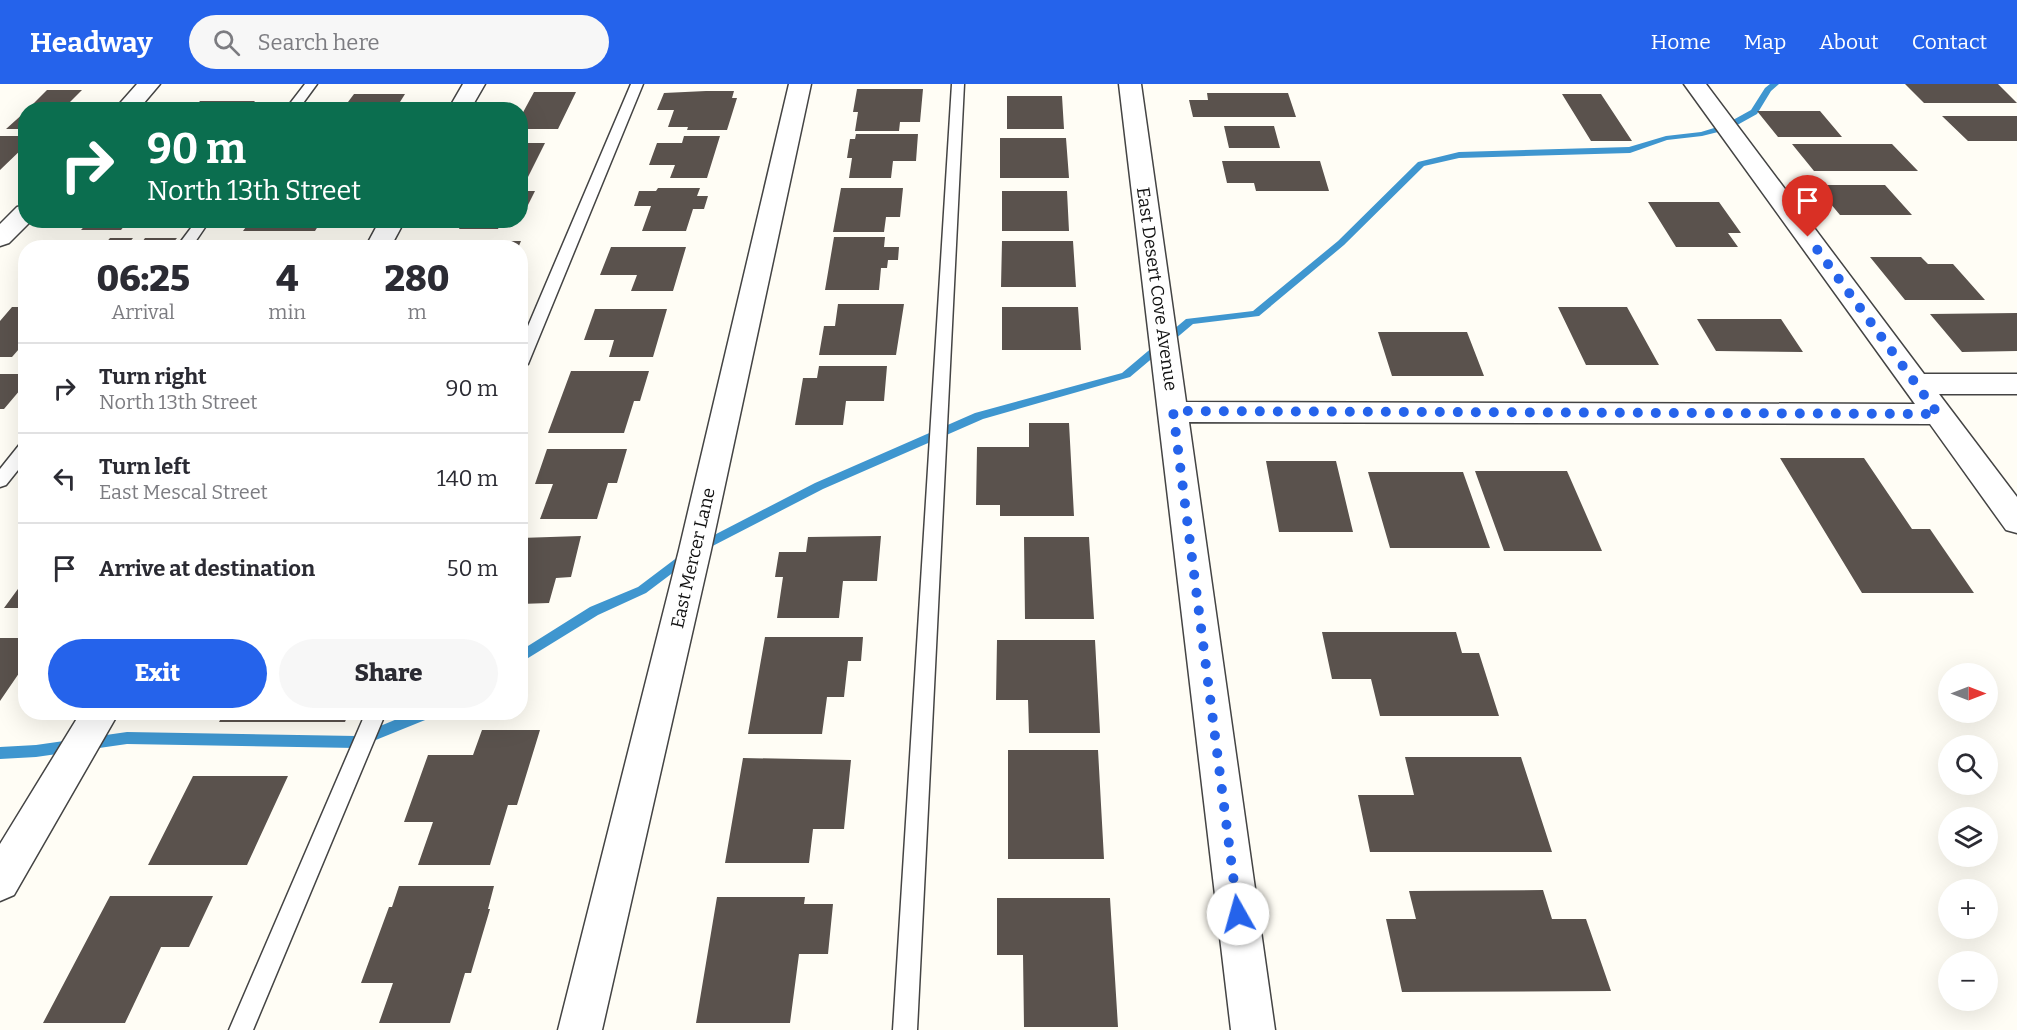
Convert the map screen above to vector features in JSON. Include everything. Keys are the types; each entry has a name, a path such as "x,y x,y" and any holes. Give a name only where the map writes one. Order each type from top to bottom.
{"street":[{"path":"132,102 149,84"},
{"path":"464,102 474,84"},
{"name":"East Mercer Lane","path":"580,1030 695,550 800,84"},
{"name":"East Desert Cove Avenue","path":"1130,84 1253,1030"},
{"path":"1695,84 2017,521"},
{"path":"0,238 18,220"},
{"path":"1916,384 2017,384"},
{"path":"1173,411 1938,414"},
{"path":"0,881 96,720"}],"lane":[{"path":"297,102 311,84"},
{"path":"528,345 637,84"},
{"path":"905,1030 958,84"},
{"path":"0,481 18,458"},
{"path":"242,1030 373,720"}],"building":[{"path":"1905,84 1998,84 2017,103 1924,103"},
{"path":"857,89 923,89 920,122 900,122 899,131 855,131 858,112 853,112"},
{"path":"47,90 82,90 70,102 35,102"},
{"path":"734,91 732,98 737,98 727,130 687,130 688,127 668,127 674,110 657,110 664,93"},
{"path":"534,92 576,92 558,129 528,129 528,103"},
{"path":"1207,93 1288,93 1296,117 1193,117 1189,100 1208,100"},
{"path":"354,94 405,94 400,102 348,102"},
{"path":"1562,94 1601,94 1632,141 1591,141"},
{"path":"1007,96 1062,96 1064,129 1007,129"},
{"path":"200,101 255,101 254,102"},
{"path":"1757,111 1820,111 1842,137 1778,137"},
{"path":"1942,116 2017,116 2017,141 1968,141"},
{"path":"18,118 18,129 6,129"},
{"path":"1224,126 1274,126 1280,148 1229,148"},
{"path":"856,134 918,134 916,161 893,161 891,178 849,178 852,158 847,158 850,139 855,139"},
{"path":"0,136 18,136 18,153 0,170"},
{"path":"684,136 720,136 707,178 670,178 675,165 649,165 657,143 682,143"},
{"path":"1000,138 1066,138 1069,178 1000,178"},
{"path":"528,143 545,143 528,177"},
{"path":"1792,144 1892,144 1918,171 1814,171"},
{"path":"1222,161 1320,161 1329,191 1256,191 1254,183 1227,183"},
{"path":"1815,185 1885,185 1912,215 1840,215"},
{"path":"658,188 700,188 697,196 708,196 704,209 693,209 686,231 642,231 651,206 634,206 639,191 656,191"},
{"path":"841,188 903,188 900,217 886,217 884,232 833,232"},
{"path":"528,191 535,191 528,205"},
{"path":"1002,191 1067,191 1069,231 1002,231"},
{"path":"1648,202 1719,202 1741,233 1728,233 1738,247 1676,247"},
{"path":"83,228 123,228 121,230 81,230"},
{"path":"245,228 317,228 315,231 243,231"},
{"path":"459,228 498,228 498,229"},
{"path":"834,237 885,237 884,247 899,247 898,260 888,260 887,268 881,268 879,290 825,290"},
{"path":"110,238 133,238 131,240 108,240"},
{"path":"145,238 177,238 175,240 144,240"},
{"path":"1002,241 1073,241 1076,287 1001,287"},
{"path":"611,247 686,247 673,291 631,291 637,275 600,275"},
{"path":"1870,257 1921,257 1928,264 1953,264 1985,300 1905,300"},
{"path":"838,304 904,304 896,355 819,355 824,326 835,326"},
{"path":"12,307 18,307 18,350 12,357 0,357 0,321"},
{"path":"1002,307 1078,307 1081,350 1002,350"},
{"path":"1558,307 1627,307 1659,365 1586,365"},
{"path":"595,309 667,309 653,357 609,357 614,340 584,340"},
{"path":"2017,313 2017,351 1962,352 1930,314"},
{"path":"1697,319 1781,319 1803,352 1716,351"},
{"path":"1378,332 1467,332 1484,376 1392,376"},
{"path":"819,366 887,366 884,401 846,401 843,425 795,425 803,378 817,378"},
{"path":"571,371 649,371 640,401 634,401 624,433 548,433"},
{"path":"0,374 18,374 18,392 4,409 0,409"},
{"path":"1029,423 1069,423 1074,516 1000,516 1000,505 976,505 977,447 1029,447"},
{"path":"547,449 627,449 617,483 608,483 597,519 540,519 553,484 535,484"},
{"path":"1780,458 1864,458 1912,529 1930,529 1974,593 1862,593"},
{"path":"1266,461 1336,461 1353,532 1279,532"},
{"path":"1475,471 1567,471 1602,551 1504,551"},
{"path":"1368,472 1463,472 1490,548 1390,548"},
{"path":"581,536 571,577 556,578 549,603 528,604 528,538"},
{"path":"881,536 877,581 843,581 839,618 777,618 783,577 775,577 779,552 806,552 808,537"},
{"path":"1024,537 1089,537 1094,619 1025,619"},
{"path":"18,589 18,608 4,608"},
{"path":"1322,632 1456,632 1462,653 1479,653 1499,716 1380,716 1371,679 1332,679"},
{"path":"765,637 863,637 861,661 848,661 844,697 827,697 822,734 748,734"},
{"path":"0,638 18,638 18,675 0,701"},
{"path":"997,640 1095,640 1100,733 1029,733 1028,700 996,700"},
{"path":"220,720 346,720 345,722 219,722"},
{"path":"482,730 540,730 517,805 508,805 490,865 418,865 433,822 404,822 428,755 473,755"},
{"path":"1008,750 1098,750 1104,859 1008,859"},
{"path":"1405,757 1521,757 1552,852 1370,852 1358,795 1414,795"},
{"path":"743,758 851,760 844,829 813,829 809,863 725,863"},
{"path":"193,776 288,776 247,865 148,865"},
{"path":"399,886 494,886 488,909 490,909 471,973 465,973 450,1023 379,1023 393,983 361,983"},
{"path":"1543,890 1552,919 1586,919 1611,991 1402,992 1386,919 1416,919 1409,891"},
{"path":"110,896 213,896 189,947 161,947 125,1023 43,1023"},
{"path":"717,897 805,897 804,904 833,904 828,954 799,954 790,1023 696,1023"},
{"path":"997,898 1110,898 1118,1027 1024,1027 1023,955 997,955"}],"waterway":[{"path":"528,653 594,611 642,590 695,550 819,486 979,416 1126,375 1190,321 1256,314 1341,243 1421,164 1459,155 1630,150 1666,138 1702,134 1727,127 1754,112 1768,90 1775,84"},
{"path":"0,753 36,751 127,738 356,742 410,720"}],"route":[{"path":"1238,914 1173,411 1938,414 1808,237"}]}
